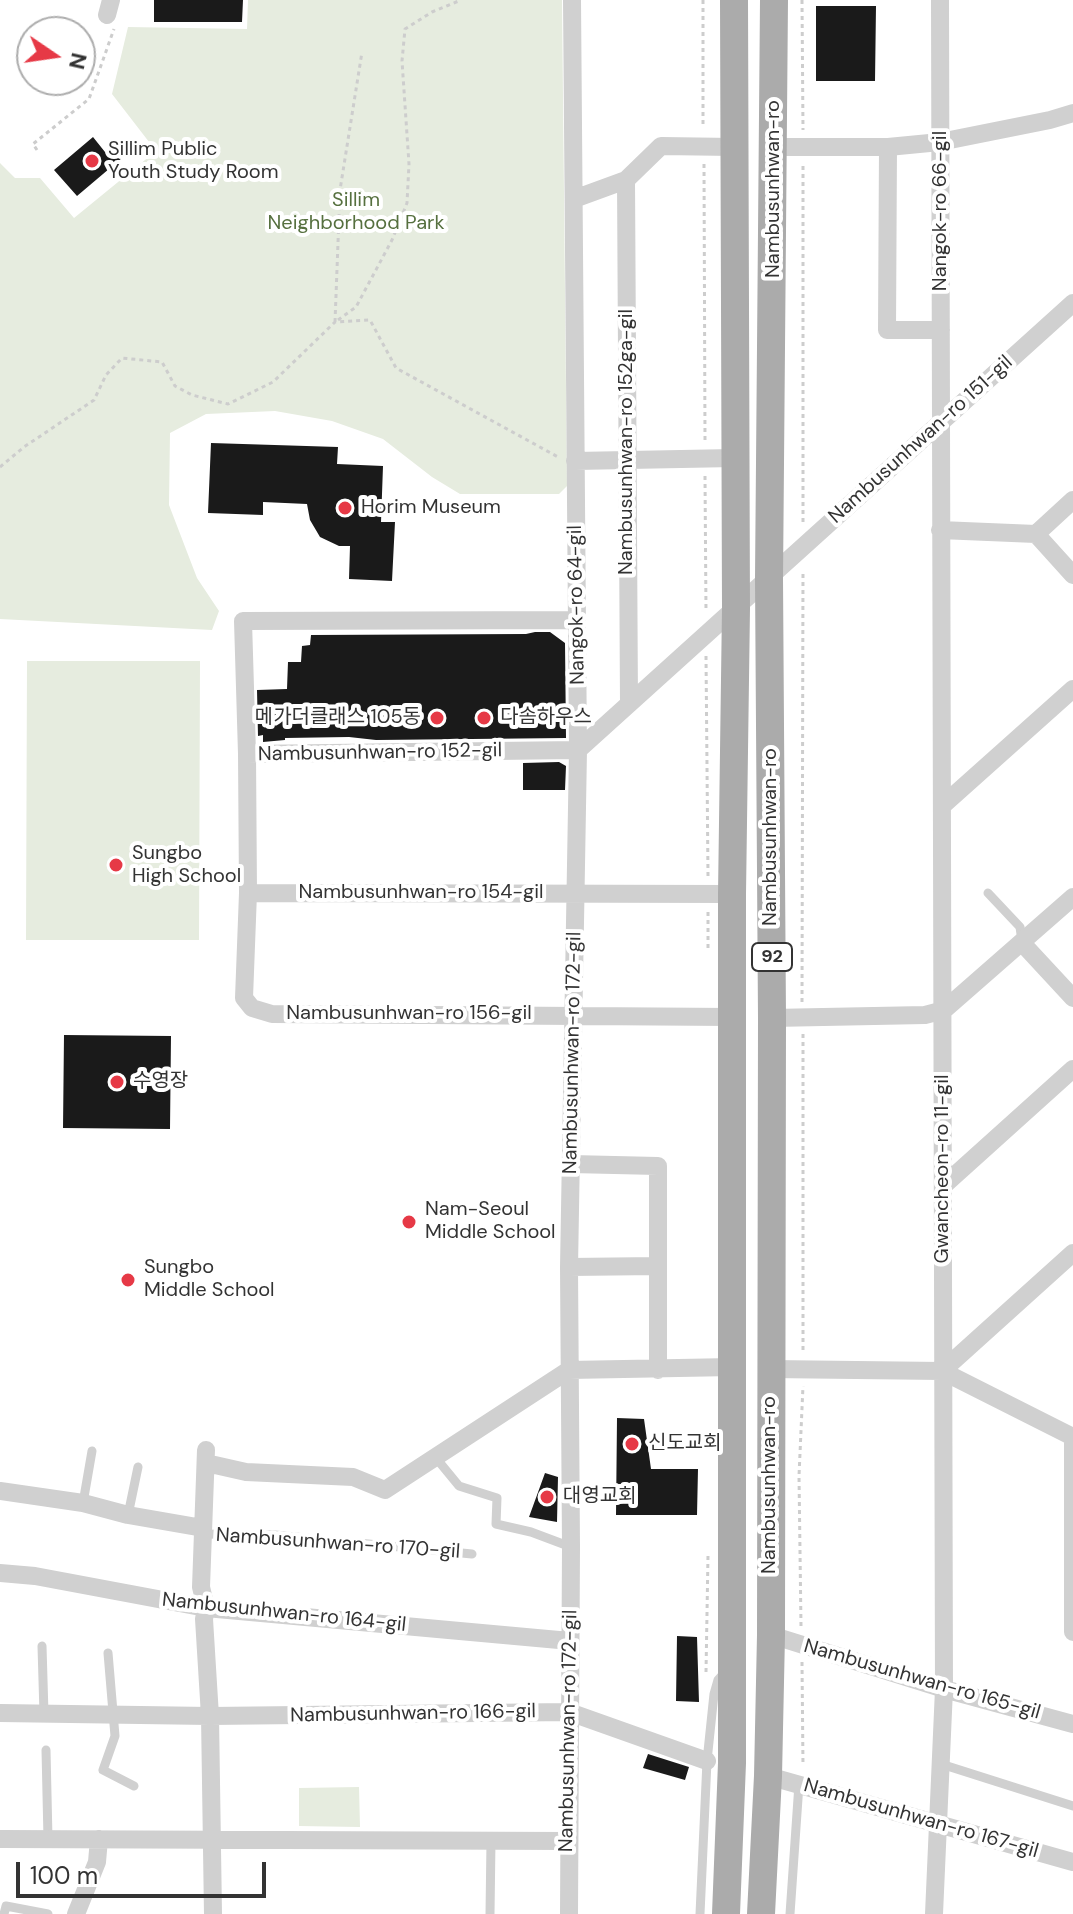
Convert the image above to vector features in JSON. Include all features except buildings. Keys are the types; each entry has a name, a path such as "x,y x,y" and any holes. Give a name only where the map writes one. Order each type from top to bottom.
{"main road":[{"name":"Nambusunhwan-ro","path":"726,1914 732,1763 719,1671 733,1367 733,1017 720,894 736,608 734,0"},
{"name":"Nambusunhwan-ro","path":"761,1914 771,1635 769,578 774,0"}],"street":[{"name":"Nangok-ro 64-gil","path":"572,0 578,750"},
{"name":"Nangok-ro 66-gil","path":"940,0 940,423"},
{"path":"775,147 888,147 940,142 1073,113"},
{"name":"Nambusunhwan-ro","path":"626,180 661,146 734,147"},
{"path":"888,147 887,330 941,330"},
{"path":"574,199 626,180"},
{"name":"Nambusunhwan-ro 152ga-gil","path":"626,180 629,704"},
{"name":"Nambusunhwan-ro 151-gil","path":"769,578 1073,303"},
{"name":"Gwancheon-ro 11-gil","path":"934,1914 944,1689 940,423"},
{"path":"575,464 734,458"},
{"path":"940,530 1036,534 1073,500"},
{"path":"1036,534 1073,575"},
{"path":"578,750 769,578"},
{"name":"Nambusunhwan-ro 152-gil","path":"577,620 243,621 247,754 578,750"},
{"path":"942,806 1073,689"},
{"name":"Nambusunhwan-ro 172-gil","path":"569,1914 569,1267 578,750"},
{"path":"247,754 248,893"},
{"name":"Nambusunhwan-ro 154-gil","path":"248,893 720,894"},
{"name":"Nambusunhwan-ro 156-gil","path":"248,893 244,998 252,1008 272,1014 733,1017"},
{"path":"772,1018 925,1015 944,1010 1023,944 1073,897"},
{"path":"1023,944 1073,998"},
{"path":"943,1186 1073,1069"},
{"path":"571,1164 658,1166 658,1370"},
{"path":"942,1371 1073,1253"},
{"path":"569,1267 658,1266"},
{"path":"436,1458 569,1370 733,1367"},
{"path":"770,1369 942,1371 1073,1436 1073,1632"},
{"name":"Nambusunhwan-ro 170-gil","path":"213,1914 210,1716 204,1619 206,1608 201,1587 206,1456 246,1472 353,1477 385,1490 436,1458"},
{"name":"Nambusunhwan-ro 170-gil","path":"0,1491 83,1503 203,1531"},
{"name":"Nambusunhwan-ro 164-gil","path":"0,1573 35,1576 206,1608 570,1641"},
{"name":"Nambusunhwan-ro 165-gil","path":"771,1635 944,1689 1073,1724"},
{"name":"Nambusunhwan-ro 166-gil","path":"0,1713 210,1716 569,1712 707,1761"},
{"name":"Nambusunhwan-ro 167-gil","path":"768,1776 1073,1862"},
{"path":"0,1839 568,1841"},
{"path":"76,1914 97,1862 99,1839"}],"lane":[{"path":"988,893 1020,927 1023,944"},
{"path":"83,1503 92,1451"},
{"path":"436,1458 459,1486 497,1498 496,1524 531,1532 571,1547"},
{"path":"128,1515 138,1467"},
{"name":"Nambusunhwan-ro 170-gil","path":"203,1531 472,1554"},
{"path":"42,1646 44,1714"},
{"path":"108,1653 115,1736 103,1770 134,1786"},
{"path":"700,1914 707,1761 719,1671"},
{"path":"46,1750 48,1839"},
{"path":"941,1764 1073,1806"},
{"path":"790,1914 801,1785"},
{"path":"490,1914 491,1841"},
{"path":"4,1914 6,1906 48,1914"}],"path":[{"path":"0,467 94,400 106,375 122,358 162,362 175,386 192,395 228,404 273,382 335,322 356,307 392,240 407,203 409,164 402,61 405,29 432,12 461,0"},
{"path":"703,0 706,635 720,894 708,955"},
{"path":"801,1785 802,0"},
{"path":"37,150 33,144 89,99 117,18 109,6"},
{"path":"335,322 340,190 362,52"},
{"path":"335,322 370,320 396,368 575,464"},
{"path":"708,1552 719,1671"}],"green space":[{"name":"Sillim Neighborhood Park","path":"248,0 562,0 567,486 559,494 460,494 432,477 383,439 332,421 275,411 206,414 170,433 169,505 197,578 219,611 212,630 0,619 0,163 15,178 40,178 74,218 156,151 112,94 128,27 247,29"},
{"path":"27,661 200,661 199,940 26,940"},
{"path":"359,1787 360,1827 299,1826 299,1788"}],"place":[{"name":"Sillim Public Youth Study Room","path":"92,161"},
{"name":"Horim Museum","path":"345,508"},
{"name":"메가더클래스 105동","path":"437,718"},
{"name":"다솜하우스","path":"484,718"},
{"name":"Sungbo High School","path":"116,865"},
{"name":"수영장","path":"117,1082"},
{"name":"Nam-Seoul Middle School","path":"409,1222"},
{"name":"Sungbo Middle School","path":"128,1280"},
{"name":"신도교회","path":"632,1444"},
{"name":"대영교회","path":"547,1497"}]}
